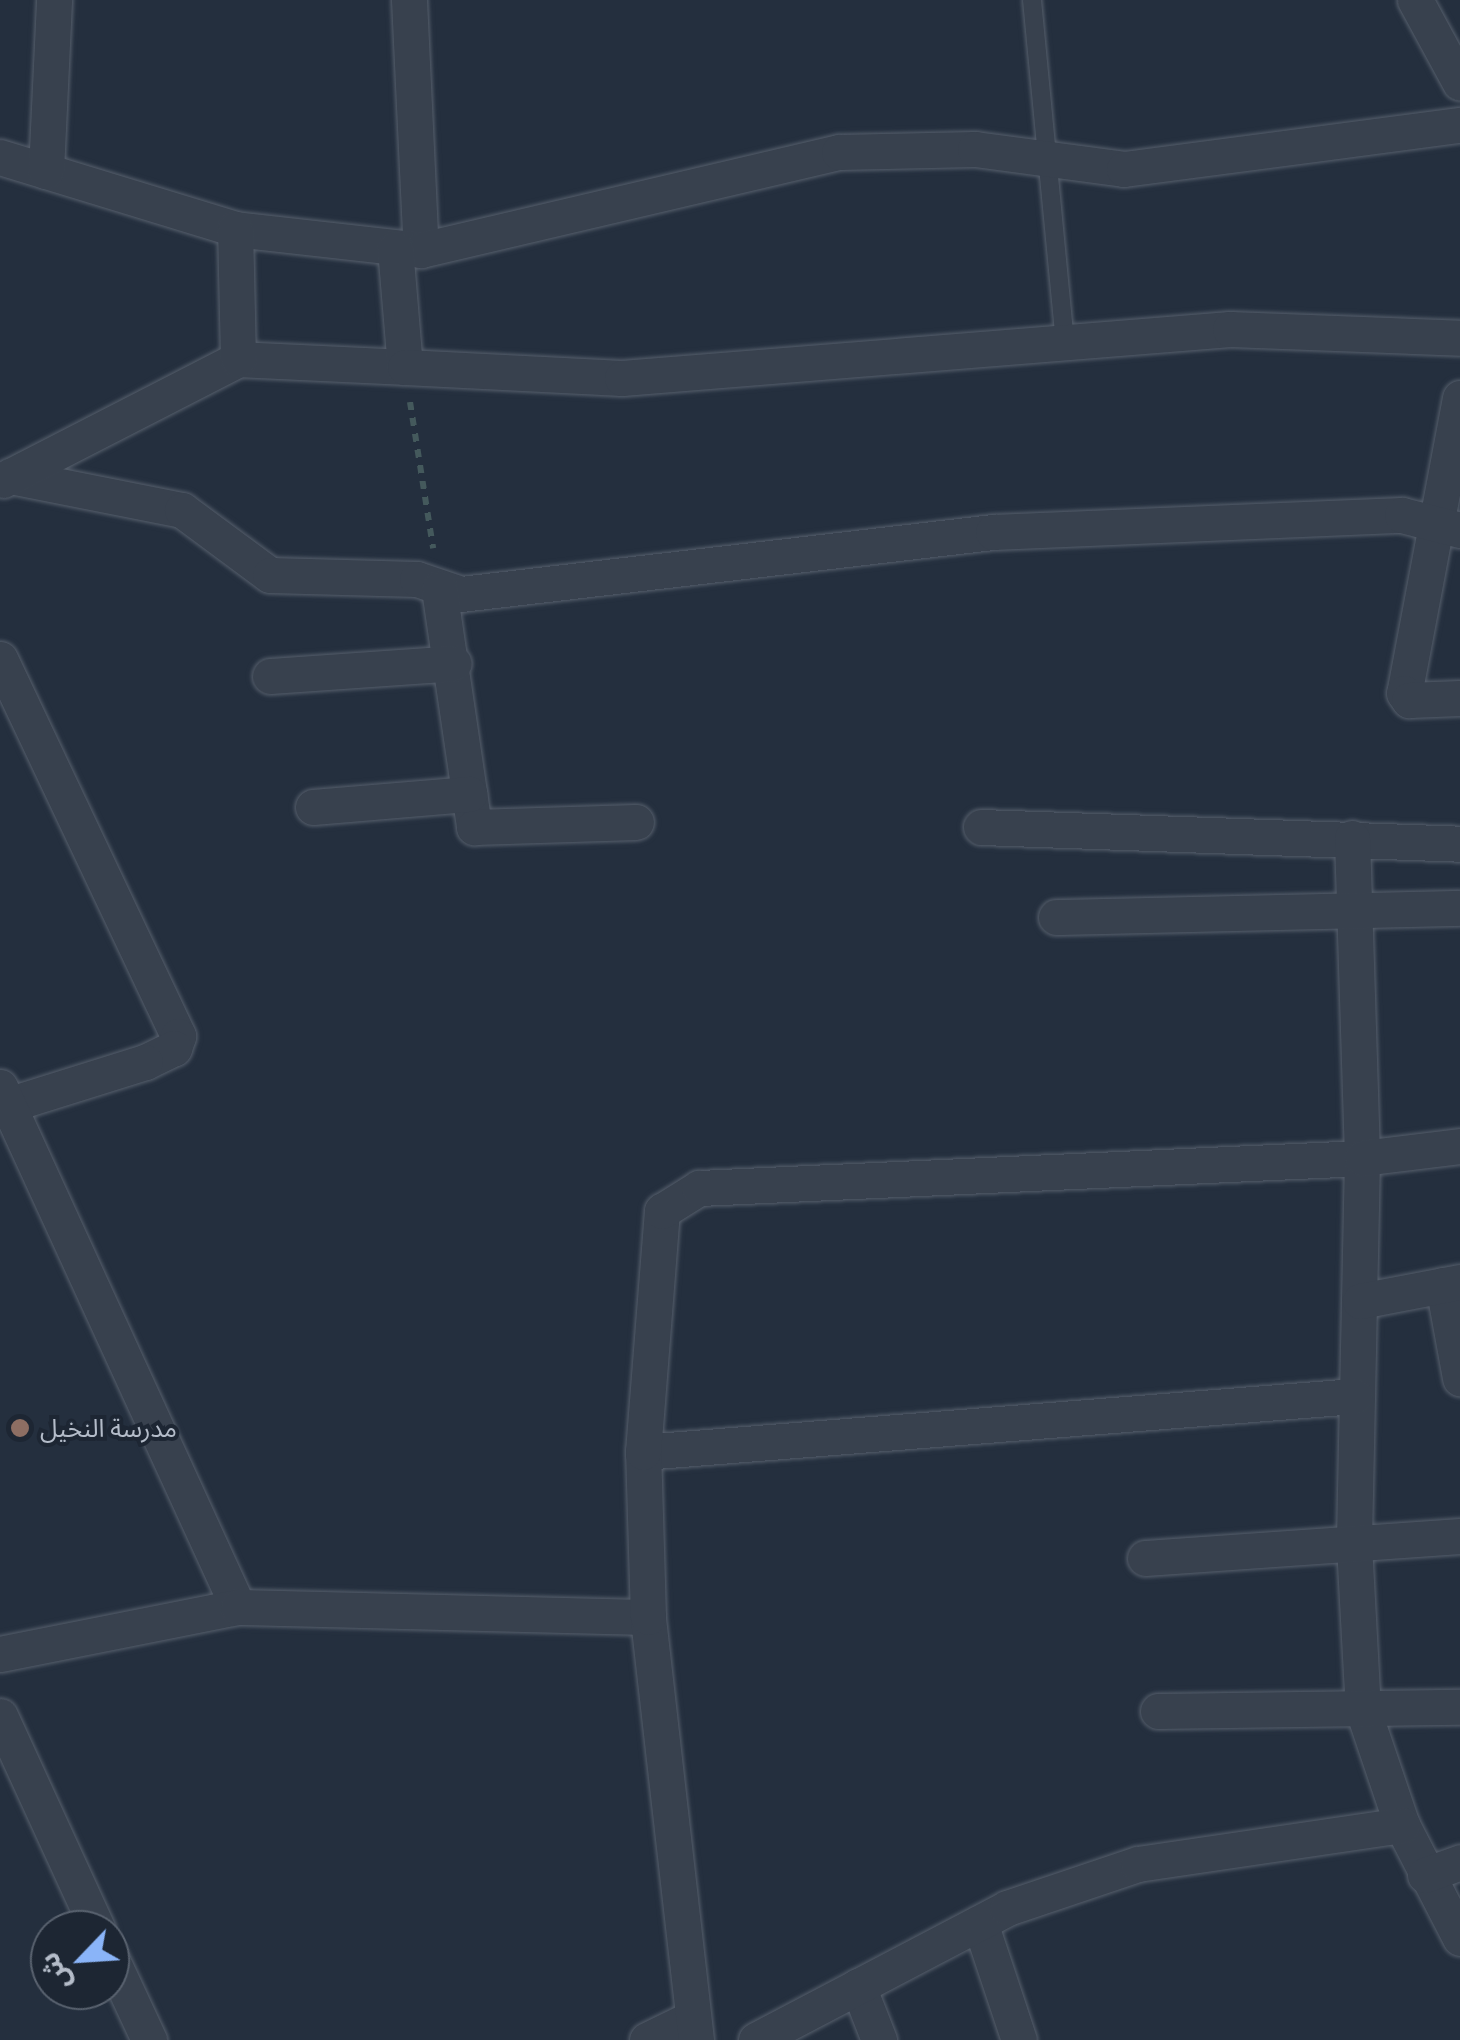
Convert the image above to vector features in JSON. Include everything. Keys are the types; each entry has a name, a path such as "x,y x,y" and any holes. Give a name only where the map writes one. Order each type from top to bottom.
{"street":[{"path":"46,171 54,0"},
{"path":"405,367 409,0"},
{"path":"1415,0 1460,83"},
{"path":"0,156 235,230 408,249 839,152 906,144 1042,161 1162,166 1460,125"},
{"path":"235,230 238,359"},
{"path":"5,479 238,359 622,378 1230,330 1460,338"},
{"path":"1460,398 1448,527 1404,693 1409,700 1460,698"},
{"path":"5,479 182,510 270,575 395,577 461,594 993,532 1402,515 1448,527"},
{"path":"439,589 454,663 471,820 482,830 636,822"},
{"path":"0,659 178,1036 174,1048 146,1062 4,1096 238,1607"},
{"path":"270,676 454,663"},
{"path":"313,807 468,794"},
{"path":"981,827 1459,844"},
{"path":"1352,838 1350,913 1362,1158 1354,1544 1363,1710 1402,1825 1460,1938"},
{"path":"1056,916 1458,908"},
{"path":"647,2040 694,2029 648,1617 642,1452 656,1234 662,1211 678,1196 699,1188 1362,1158 1460,1146"},
{"path":"1360,1301 1452,1283 1460,1378"},
{"path":"642,1452 1355,1396"},
{"path":"1145,1558 1460,1536"},
{"path":"0,1654 238,1607 648,1617"},
{"path":"1158,1711 1460,1708"},
{"path":"0,1716 12,1774 87,1910"},
{"path":"756,2040 980,1922 1138,1864 1402,1825"},
{"path":"1425,1875 1460,1862"},
{"path":"980,1922 1019,2040"},
{"path":"858,1986 879,2040"},
{"path":"130,2000 148,2040"}],"lane":[{"path":"1032,0 1042,161 1065,344"}],"path":[{"path":"405,367 439,589"}],"place":[{"name":"مدرسة النخيل","path":"20,1428"}]}
